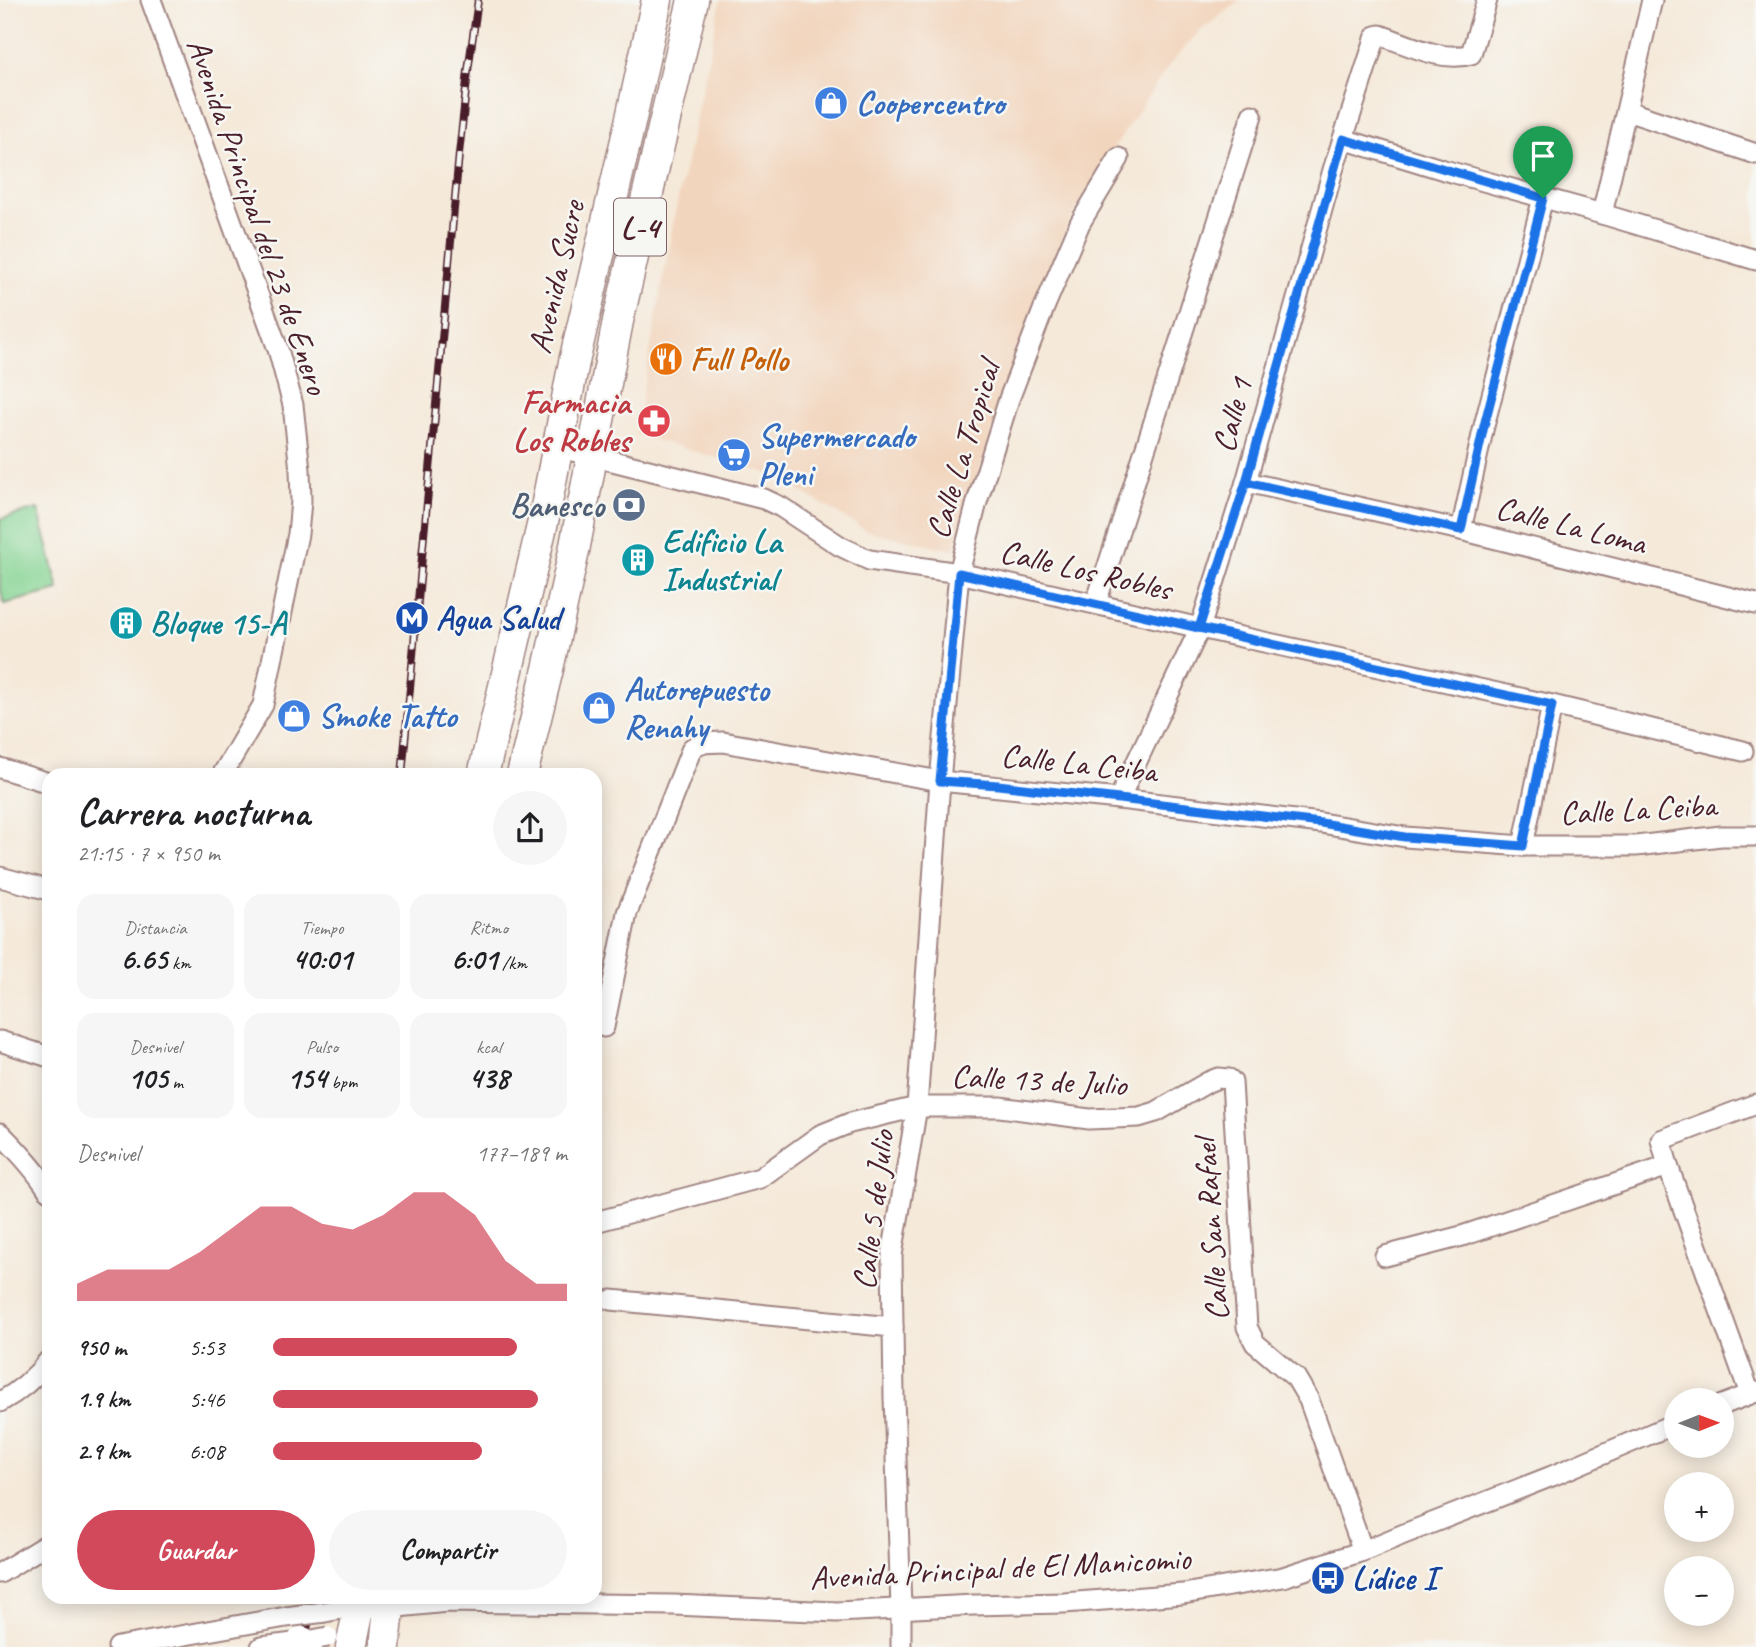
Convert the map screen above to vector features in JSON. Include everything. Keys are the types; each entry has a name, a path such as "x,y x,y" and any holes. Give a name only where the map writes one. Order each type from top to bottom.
{"main road":[{"name":"Avenida Sucre","path":"485,768 545,513 574,362 631,123 657,0"},
{"name":"L-4","path":"524,768 574,551 618,321 693,0"},
{"path":"322,1641 371,1604"},
{"path":"376,1604 384,1647"}],"street":[{"name":"Avenida Principal del 23 de Enero","path":"151,0 278,349 293,405 300,470 298,534 263,705 226,768"},
{"name":"Calle 1","path":"1119,799 1199,628 1246,482 1343,139 1376,36 1380,35 1446,57 1471,54 1488,0"},
{"path":"1602,214 1652,0"},
{"path":"1627,111 1756,154"},
{"path":"1096,603 1252,114"},
{"path":"1343,139 1756,260"},
{"name":"Calle La Tropical","path":"940,781 959,573 977,502 1009,399 1080,223 1119,158"},
{"path":"1461,530 1484,426 1543,198"},
{"name":"Calle Los Robles","path":"557,447 764,499 781,507 840,546 869,560 959,573 1552,705 1743,751"},
{"name":"Calle La Loma","path":"1246,482 1461,530 1756,604"},
{"path":"1523,846 1552,705"},
{"name":"Calle La Ceiba","path":"604,1027 627,913 692,748 701,743 723,742 940,781 998,785 1321,823 1405,837 1523,846 1636,846 1721,836 1756,836"},
{"path":"0,768 42,781"},
{"name":"Calle 5 de Julio","path":"901,1647 892,1255 917,1107 940,781"},
{"path":"0,877 42,888"},
{"path":"0,1041 42,1055"},
{"name":"Calle 13 de Julio","path":"602,1220 760,1178 820,1135 850,1123 917,1107 1000,1107 1089,1119 1139,1117 1156,1112 1218,1078 1232,1082"},
{"name":"Calle San Rafael","path":"1232,1082 1247,1327 1255,1343 1296,1378 1309,1400 1363,1551"},
{"path":"1734,1400 1753,1393 1661,1141 1756,1104"},
{"path":"0,1133 42,1179"},
{"path":"1385,1256 1462,1236 1668,1166"},
{"path":"611,1300 893,1327"},
{"path":"0,1402 22,1388 42,1369"},
{"name":"Avenida Principal de El Manicomio","path":"598,1604 837,1612 1064,1603 1183,1594 1283,1577 1363,1551 1664,1428"},
{"path":"0,1573 42,1548"},
{"path":"117,1647 169,1642 363,1604"},
{"path":"261,1647 322,1641"}],"shaded area":[{"path":"721,0 1241,0 1200,31 1169,65 1097,173 1067,226 1022,341 954,550 867,531 774,475 635,434 676,208"}],"green space":[{"path":"38,509 59,590 4,604 0,587 0,519"}],"railway":[{"path":"403,768 459,154 478,0"},
{"path":"303,1647 313,1604"}],"place":[{"name":"Coopercentro","path":"831,103"},
{"name":"Full Pollo","path":"666,359"},
{"name":"Farmacia Los Robles","path":"654,421"},
{"name":"Supermercado Pleni","path":"734,455"},
{"name":"Banesco","path":"629,505"},
{"name":"Edificio La Industrial","path":"638,560"},
{"name":"Agua Salud","path":"412,618"},
{"name":"Bloque 15-A","path":"126,623"},
{"name":"Autorepuesto Renahy","path":"599,708"},
{"name":"Smoke Tatto","path":"294,716"},
{"name":"Lídice I","path":"1328,1578"}],"route":[{"path":"1543,198 1343,139 1246,482 1223,555 1199,628 1552,705 1523,846 1405,837 1321,823 998,785 940,781 959,573 1199,628 1246,482 1461,530 1484,426 1543,198"}]}
